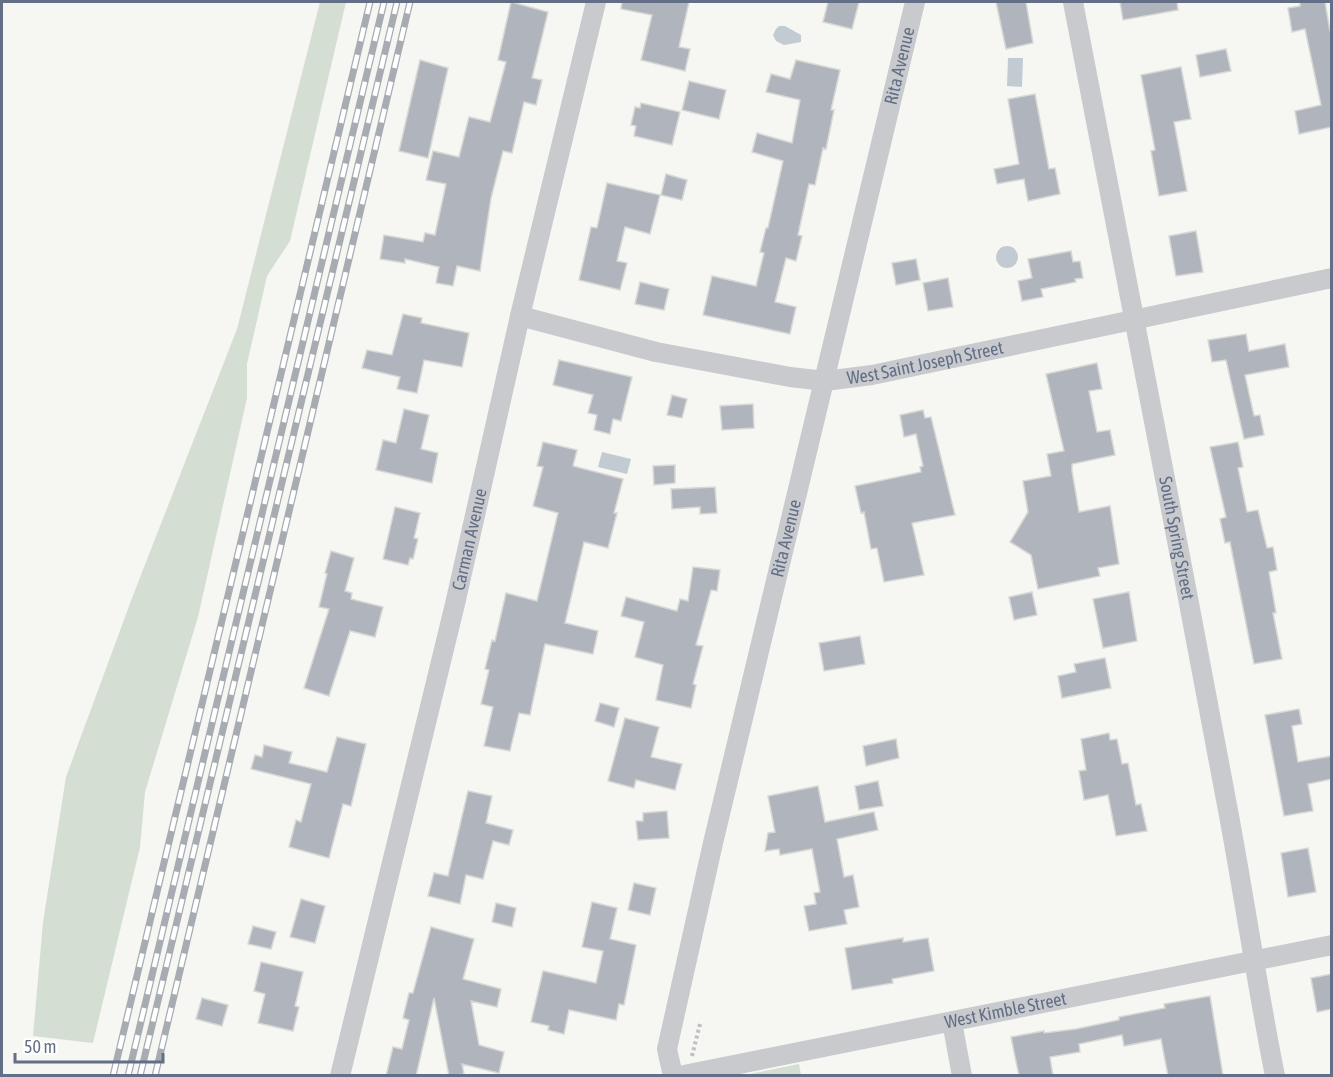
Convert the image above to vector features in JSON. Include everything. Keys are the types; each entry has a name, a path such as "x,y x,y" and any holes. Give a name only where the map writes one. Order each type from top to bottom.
{"street":[{"name":"Carman Avenue","path":"340,1076 455,604 520,316 596,2"},
{"name":"Rita Avenue","path":"673,1076 667,1049 718,821 915,2"},
{"name":"South Spring Street","path":"1073,2 1248,918 1255,974 1275,1076"},
{"name":"West Saint Joseph Street","path":"520,316 656,352 790,377 825,381 872,375 1332,278"},
{"name":"West Kimble Street","path":"680,1076 1332,945"},
{"path":"952,1022 962,1076"}],"path":[{"path":"692,1057 700,1024"}],"shaded area":[{"path":"320,2 346,2 290,241 267,276 247,364 247,398 198,617 145,792 140,847 93,1043 33,1036 43,922 66,777 132,598 237,329"},
{"path":"779,26 785,26 801,35 801,42 784,45 776,41 773,35"},
{"path":"1008,58 1023,58 1022,87 1007,86"},
{"path":"1007,246 1015,249 1018,257 1015,265 1007,268 999,265 996,257 999,249"},
{"path":"602,452 631,459 627,474 598,467"},
{"path":"799,1064 801,1075 745,1075"}],"building":[{"path":"511,2 548,12 532,78 542,80 536,105 524,102 512,153 503,151 491,198 480,271 457,266 453,286 436,283 439,267 405,259 405,263 380,259 384,235 423,242 425,233 435,235 446,184 426,180 433,151 459,157 469,117 490,122 506,62 498,60"},
{"path":"622,2 689,2 679,47 690,49 685,71 641,60 652,15 621,9"},
{"path":"828,2 859,2 852,29 823,22"},
{"path":"996,2 1026,2 1033,43 1006,49"},
{"path":"1120,2 1177,2 1178,10 1123,20"},
{"path":"1300,2 1325,2 1330,31 1332,31 1332,127 1299,134 1295,111 1321,105 1305,29 1292,32 1288,8 1300,6"},
{"path":"1226,49 1231,71 1200,77 1196,55"},
{"path":"420,60 448,68 428,158 399,151"},
{"path":"796,60 840,70 831,110 834,110 826,149 823,148 815,185 809,184 798,235 802,236 796,261 786,258 775,302 796,307 790,334 703,315 712,276 756,286 764,253 760,252 766,228 768,228 783,161 752,152 757,133 792,143 800,100 766,92 771,74 790,79"},
{"path":"1181,67 1191,119 1174,122 1187,191 1159,196 1151,151 1155,150 1141,75"},
{"path":"689,81 726,90 719,119 682,110"},
{"path":"1035,94 1049,169 1055,168 1060,194 1028,201 1024,179 997,184 994,169 1019,164 1008,99"},
{"path":"641,103 680,112 672,145 634,136 636,126 631,125 635,107 640,108"},
{"path":"666,174 687,180 682,200 661,195"},
{"path":"607,183 660,195 650,234 625,227 617,261 627,263 620,290 579,280 591,227 597,228"},
{"path":"1196,231 1203,272 1176,276 1169,236"},
{"path":"1071,251 1073,262 1080,261 1083,278 1075,279 1076,282 1041,289 1043,297 1022,301 1018,281 1032,278 1028,259"},
{"path":"916,259 920,280 896,285 892,263"},
{"path":"948,278 953,307 928,311 923,283"},
{"path":"640,282 669,289 664,310 635,304"},
{"path":"403,314 422,318 421,323 469,333 462,367 424,360 417,393 397,389 400,377 362,368 367,350 392,355"},
{"path":"1246,334 1249,351 1285,344 1289,367 1245,375 1254,416 1260,415 1264,435 1244,439 1226,360 1212,362 1208,340"},
{"path":"559,360 632,377 621,421 613,419 610,434 594,430 597,415 588,413 593,395 553,385"},
{"path":"1097,363 1102,389 1089,391 1097,432 1110,430 1115,455 1072,464 1072,471 1079,512 1110,506 1119,564 1098,568 1100,576 1038,589 1031,555 1010,542 1028,512 1023,481 1051,476 1047,454 1064,451 1046,374"},
{"path":"672,395 687,399 682,418 667,415"},
{"path":"753,404 754,428 722,430 720,406"},
{"path":"404,409 429,415 421,449 438,453 432,483 376,470 383,440 396,443"},
{"path":"923,410 925,418 931,417 955,515 912,523 924,575 884,582 877,548 871,549 864,512 861,513 855,486 921,472 920,467 923,466 916,434 904,437 900,415"},
{"path":"543,442 577,450 573,466 623,479 608,548 584,542 565,623 598,631 593,654 545,644 530,715 519,713 510,751 484,746 493,707 481,704 489,670 485,669 492,640 495,641 506,593 537,601 558,513 533,506 543,467 537,466"},
{"path":"1238,442 1243,467 1238,468 1247,512 1258,510 1267,548 1273,547 1277,570 1269,572 1276,613 1273,613 1282,659 1254,664 1230,542 1225,543 1220,519 1226,517 1210,447"},
{"path":"675,465 675,483 654,485 653,466"},
{"path":"715,487 717,513 700,514 700,507 672,509 671,489"},
{"path":"395,507 420,513 414,538 418,539 413,559 410,558 408,565 383,559"},
{"path":"331,551 354,558 345,591 352,593 351,599 383,607 375,637 350,631 329,696 304,688 329,609 319,607"},
{"path":"693,567 720,570 717,591 711,590 696,645 703,646 693,684 696,685 691,708 656,700 663,665 635,657 644,622 621,616 626,597 677,611 680,599 688,601"},
{"path":"1032,592 1037,615 1014,620 1009,597"},
{"path":"1129,592 1137,641 1103,648 1093,599"},
{"path":"860,636 865,664 824,671 819,643"},
{"path":"1105,658 1111,688 1062,698 1058,676 1076,672 1074,664"},
{"path":"600,703 619,708 614,727 595,721"},
{"path":"1299,709 1302,724 1292,726 1298,762 1332,756 1332,779 1308,784 1313,811 1284,816 1265,715"},
{"path":"625,718 659,727 651,757 682,764 675,790 636,780 634,788 608,781"},
{"path":"1109,733 1110,740 1117,739 1122,764 1128,763 1136,805 1141,804 1147,831 1116,836 1108,795 1084,800 1079,771 1086,770 1081,739"},
{"path":"337,737 366,744 351,806 343,804 329,858 289,847 296,820 301,822 311,784 251,769 255,755 262,757 264,745 292,752 289,763 327,772"},
{"path":"896,739 899,758 866,766 863,746"},
{"path":"878,781 883,806 859,810 855,786"},
{"path":"818,786 825,822 874,812 878,830 837,839 844,877 853,875 859,907 844,910 847,924 809,931 804,906 816,904 814,893 820,892 812,849 780,855 779,849 765,851 768,833 775,832 768,796"},
{"path":"468,791 492,796 486,823 513,830 509,845 493,841 483,879 466,875 460,904 428,896 434,873 448,876"},
{"path":"667,811 669,838 638,840 636,821 643,821 643,813"},
{"path":"1308,848 1316,892 1288,897 1281,853"},
{"path":"634,883 656,888 650,915 628,910"},
{"path":"301,899 325,906 315,943 290,937"},
{"path":"592,902 617,908 610,939 636,945 624,1005 619,1004 616,1020 569,1010 564,1034 548,1030 549,1026 531,1022 543,971 596,983 603,951 582,947"},
{"path":"496,903 516,908 512,927 492,922"},
{"path":"253,926 276,932 271,949 248,944"},
{"path":"431,927 474,939 463,979 501,989 497,1007 471,1001 479,1045 504,1052 499,1073 462,1064 464,1074 449,1076 434,998 416,1076 386,1076 393,1047 402,1049 409,1020 403,1018 409,993 413,993"},
{"path":"903,938 903,942 928,938 934,971 892,979 893,983 852,990 845,948"},
{"path":"261,962 303,972 295,1006 299,1007 293,1031 258,1023 265,994 254,991"},
{"path":"1332,974 1332,1009 1317,1012 1311,978"},
{"path":"1210,996 1223,1076 1168,1076 1161,1039 1124,1046 1122,1035 1079,1044 1080,1052 1050,1057 1053,1076 1019,1076 1011,1037 1044,1031 1044,1033 1076,1029 1119,1020 1119,1017 1165,1008 1164,1004"},
{"path":"202,998 228,1005 222,1026 196,1019"}],"railway":[{"path":"113,1076 370,2"},
{"path":"128,1076 384,2"},
{"path":"140,1076 397,2"},
{"path":"155,1076 410,2"}]}
